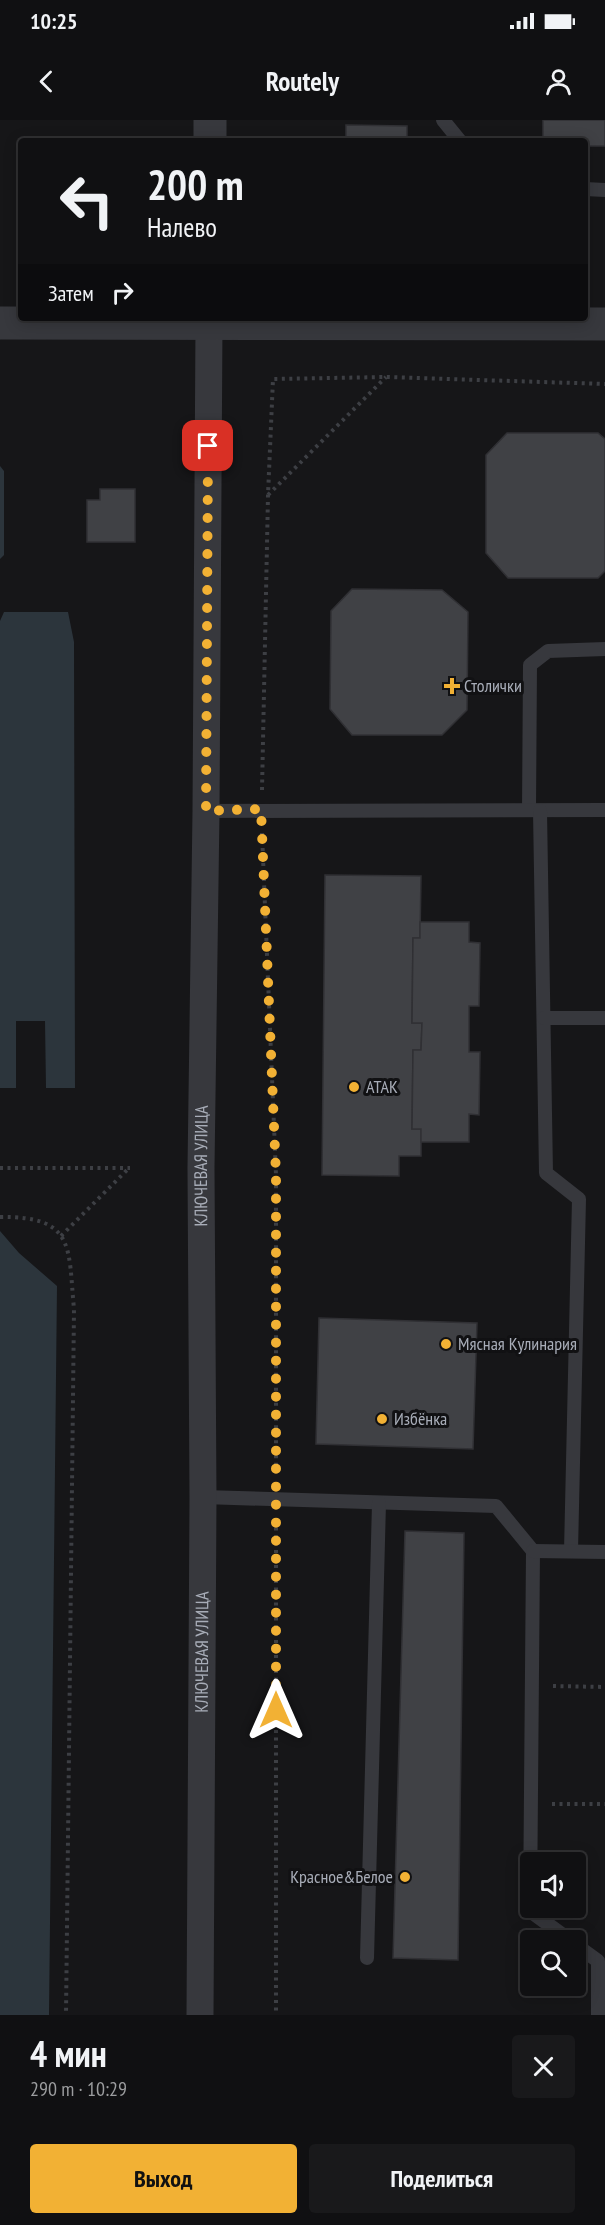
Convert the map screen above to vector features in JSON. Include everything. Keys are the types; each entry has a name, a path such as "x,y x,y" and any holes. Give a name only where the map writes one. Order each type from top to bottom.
{"street":[{"path":"210,120 210,138"},
{"path":"0,323 209,321 605,324"},
{"name":"КЛЮЧЕВАЯ УЛИЦА","path":"200,2015 203,1497 201,1168 209,321"}],"lane":[{"path":"443,120 458,138"},
{"path":"588,189 605,190"},
{"path":"571,1551 579,1199 546,1173 544,1018 530,665 548,651 605,649"},
{"path":"206,811 261,809 605,810"},
{"path":"544,1018 605,1018"},
{"path":"203,1497 496,1506 533,1551 530,1911 556,1930"},
{"path":"367,1958 379,1503"},
{"path":"533,1551 605,1552"},
{"path":"586,1951 601,1960 598,2015"}],"path":[{"path":"276,2015 276,1175 261,809 273,379 386,377 605,384"},
{"path":"268,495 386,377"},
{"path":"0,1168 130,1168 61,1236"},
{"path":"0,1217 25,1217 54,1227 69,1245 74,1309 66,2015"},
{"path":"532,1685 605,1687"},
{"path":"531,1804 605,1804"}],"shaded area":[{"path":"0,466 4,471 4,555 0,559"},
{"path":"4,612 68,612 74,642 75,1088 46,1088 45,1021 16,1021 16,1088 0,1088 0,621"},
{"path":"0,1231 19,1253 57,1286 49,2015 0,2015"}],"building":[{"path":"543,120 605,120 605,146 588,146 588,138 543,138"},
{"path":"346,125 407,126 407,138 346,138"},
{"path":"507,433 598,433 605,439 605,571 598,578 508,578 486,553 486,455"},
{"path":"100,489 135,489 135,542 87,542 87,500 100,500"},
{"path":"352,589 442,590 468,612 467,710 442,735 352,735 330,709 331,611"},
{"path":"325,875 421,876 420,938 413,938 412,1023 422,1023 421,1050 413,1050 412,1129 421,1129 421,1156 399,1156 399,1176 322,1175"},
{"path":"420,922 469,922 469,942 480,943 479,1006 469,1006 469,1052 480,1052 479,1115 469,1114 469,1142 421,1142 421,1129 412,1129 413,1050 421,1050 422,1023 412,1023 413,938 420,938"},
{"path":"319,1318 477,1323 473,1449 316,1444"},
{"path":"405,1531 464,1533 458,1960 393,1958"}],"place":[{"name":"Столички","path":"452,686"},
{"name":"АТАК","path":"354,1087"},
{"name":"Мясная Кулинария","path":"446,1344"},
{"name":"Избёнка","path":"382,1419"},
{"name":"Красное&Белое","path":"405,1877"}],"route":[{"path":"208,446 206,811 261,809 276,1175 276,1710"}]}
